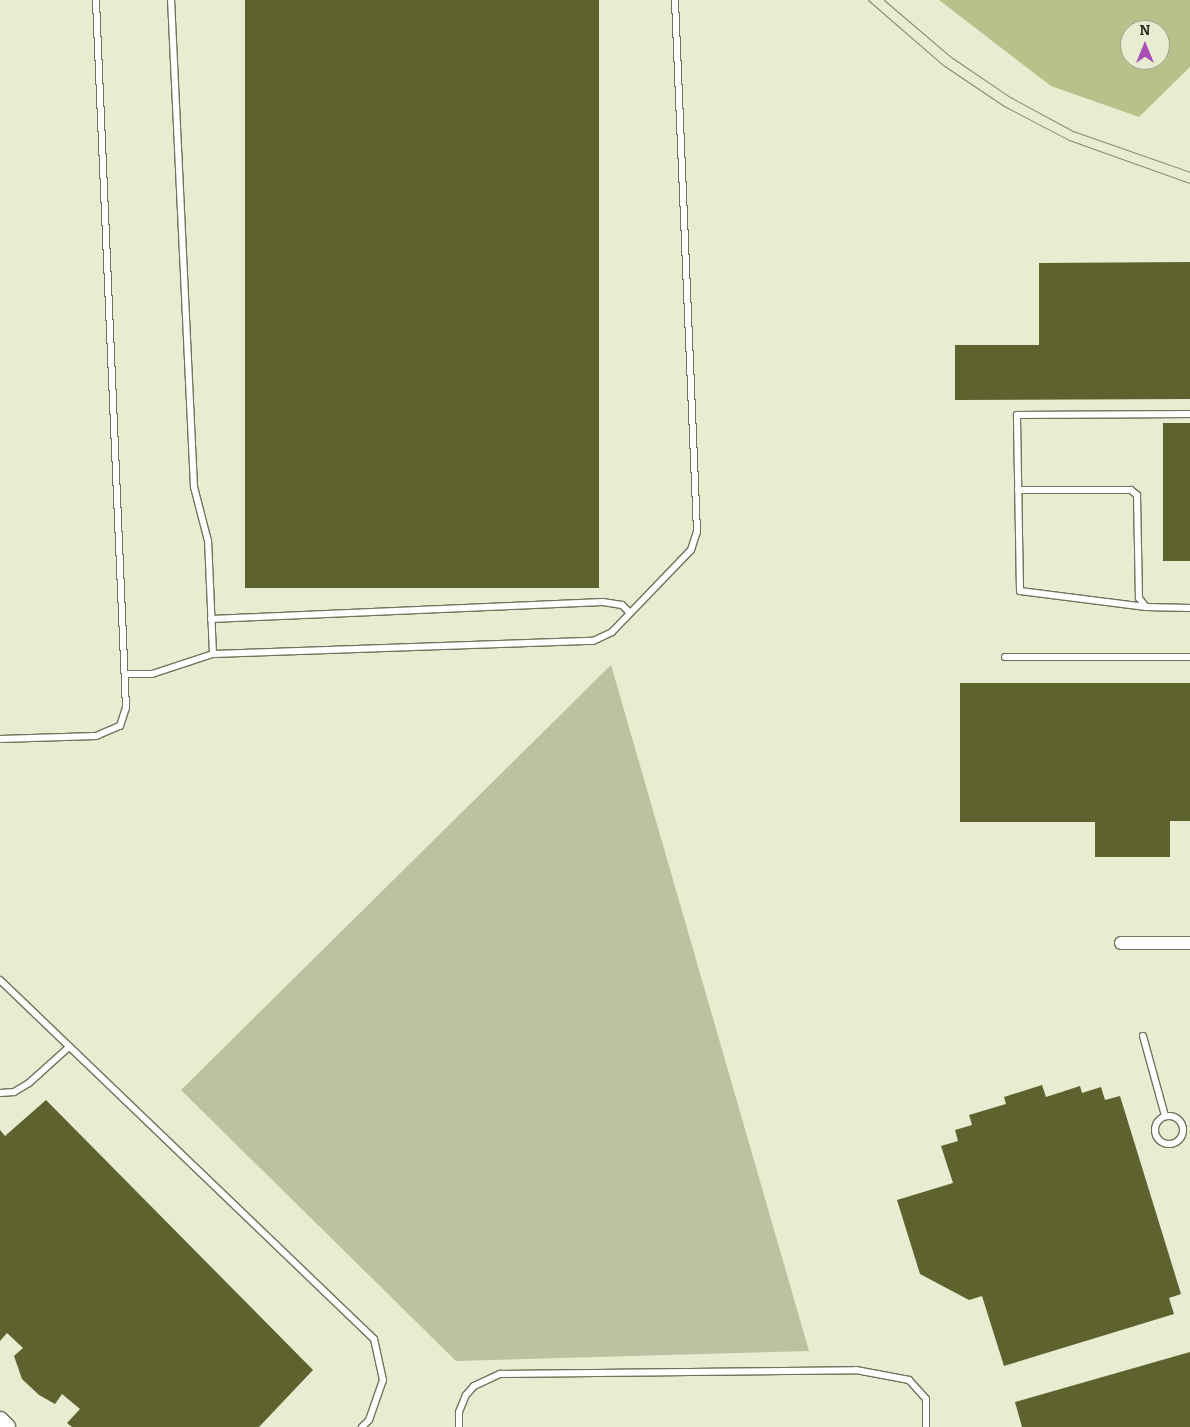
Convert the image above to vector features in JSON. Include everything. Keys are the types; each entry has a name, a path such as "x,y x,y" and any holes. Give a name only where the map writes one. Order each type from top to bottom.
{"street":[{"path":"1121,943 1190,944"},
{"path":"0,1420 7,1427"}],"lane":[{"path":"0,738 96,736 120,726 126,708 127,674 96,0"},
{"path":"171,0 194,487 208,541 213,654"},
{"path":"127,674 152,674 213,654 568,644 593,641 612,632 691,550 697,532 675,0"},
{"path":"1190,414 1017,415 1020,591 1146,607 1190,608"},
{"path":"1018,490 1131,490 1137,495 1139,598 1146,607"},
{"path":"211,619 602,602 622,605 630,613"},
{"path":"1005,658 1190,658"},
{"path":"0,980 374,1339 383,1380 369,1420 362,1427"},
{"path":"1143,1036 1164,1116"},
{"path":"0,1093 14,1092 29,1083 69,1047"},
{"path":"1164,1116 1176,1117 1182,1123 1182,1137 1174,1143 1160,1141 1155,1132 1156,1124 1164,1116"},
{"path":"459,1427 459,1412 466,1395 474,1386 500,1374 856,1370 910,1380 926,1399 926,1427"}],"green space":[{"path":"939,0 1190,0 1190,67 1139,117 1051,86"},
{"path":"611,665 809,1351 456,1361 181,1090"}],"building":[{"path":"245,0 599,0 599,588 245,588"},
{"path":"1190,262 1190,399 955,400 955,345 1039,345 1039,263"},
{"path":"1163,423 1190,423 1190,561 1163,561"},
{"path":"960,683 1190,683 1190,821 1170,821 1170,857 1095,857 1095,822 960,822"},
{"path":"1042,1085 1046,1097 1080,1086 1082,1093 1101,1087 1105,1100 1120,1096 1181,1294 1169,1298 1174,1314 1004,1366 982,1296 969,1300 920,1274 897,1200 953,1183 941,1146 958,1141 955,1130 972,1125 969,1115 1006,1104 1004,1097"},
{"path":"46,1100 313,1370 259,1427 72,1427 67,1423 80,1409 62,1394 55,1404 39,1395 22,1379 14,1356 23,1348 7,1333 0,1341 0,1130 5,1136"},
{"path":"1190,1352 1190,1427 1022,1427 1015,1402"}],"tram line":[{"path":"868,0 943,65 1004,106 1069,140 1190,183"},
{"path":"884,0 951,57 1010,97 1073,131 1190,172"}]}
